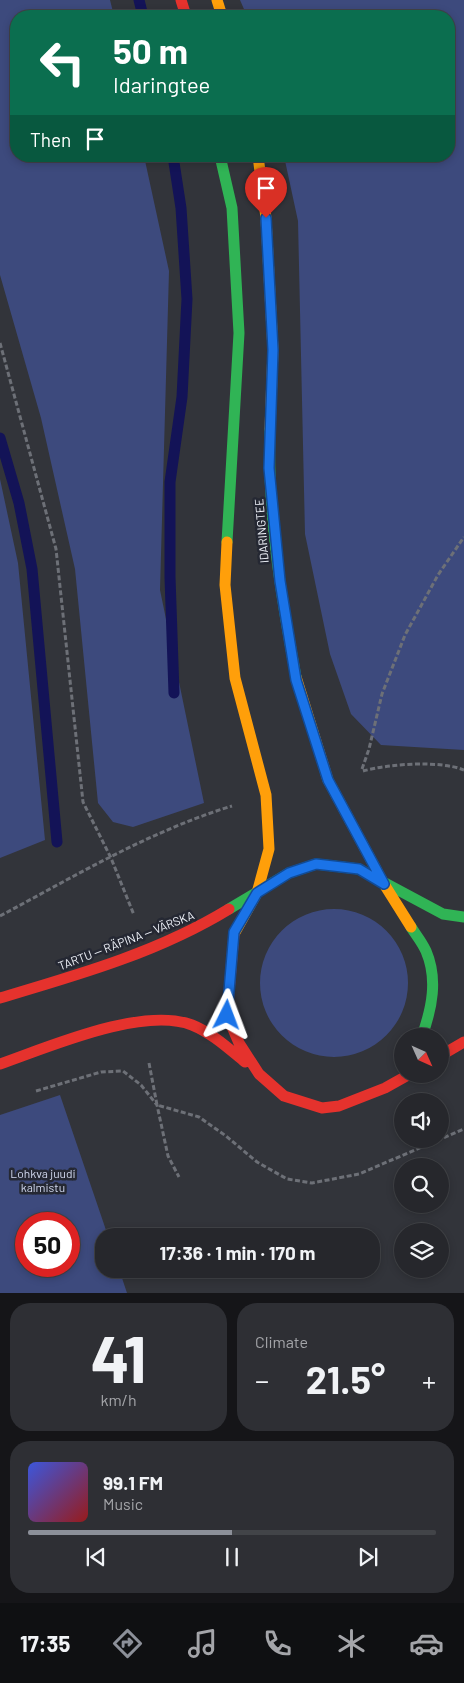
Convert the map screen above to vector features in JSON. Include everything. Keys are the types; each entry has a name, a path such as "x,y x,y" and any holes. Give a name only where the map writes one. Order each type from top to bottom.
{"main road":[{"path":"221,162 232,208 239,333 225,585 235,678 266,795 268,849 257,893 234,932 227,1015 239,1043 259,1074"},
{"name":"IDARINGTEE","path":"259,162 266,218 273,350 269,468 280,581 296,680 328,780 384,884 426,951 434,984 430,1013 425,1028"},
{"name":"TARTU — RÄPINA — VÄRSKA","path":"0,998 79,975 147,949 207,923 289,873 316,864 359,869 384,884"},
{"path":"384,884 442,914 464,917"},
{"path":"0,1064 87,1035 138,1021 185,1023 218,1040 284,1096 322,1108 339,1106 394,1083"},
{"path":"449,1051 464,1042"},
{"path":"385,1088 394,1076"}],"path":[{"path":"0,343 56,549 83,802 111,858 134,915"},
{"path":"464,537 438,575 405,635 382,694 370,749 361,772 385,766 452,765 464,770"},
{"path":"0,916 111,858 207,814"},
{"path":"148,1063 168,1156 179,1177"},
{"path":"28,1093 101,1072 123,1071 141,1085 157,1105 199,1117 226,1136 257,1162 287,1179 312,1183 360,1174 464,1130"}],"green space":[{"path":"0,0 110,0 112,10 10,10 10,162 145,162 169,271 160,590 204,803 133,827 113,822 98,803 75,569 41,418 0,275"},
{"path":"240,0 464,0 464,750 381,745 351,714 330,654 305,534 298,221 285,162 455,162 455,10 244,10"},
{"path":"0,479 18,563 45,840 0,858"},
{"path":"334,909 362,914 387,930 403,955 408,983 403,1011 387,1036 362,1052 334,1057 306,1052 281,1036 265,1011 260,983 265,955 281,930 306,914"},
{"name":"Lohkva juudi kalmistu","path":"60,1095 105,1228 95,1228 95,1278 122,1278 127,1293 0,1293 0,1115"}],"waterway":[{"path":"139,0 142,10"},
{"path":"174,162 181,208 187,299 182,397 170,482 170,577 174,693"},
{"path":"0,438 19,503 32,569 57,842"}],"traffic: fast":[{"path":"221,162 232,208 239,333 227,542"},
{"path":"270,429 271,492 276,554 296,677"},
{"path":"229,909 289,873 316,864 359,869 443,914 464,917"},
{"path":"411,927 426,951 432,972 431,1004 425,1028"}],"traffic: slow":[{"path":"217,0 220,10"},
{"path":"259,162 266,218 273,350 270,429"},
{"path":"227,542 225,585 235,678 266,795 269,849 257,893 234,934"},
{"path":"296,677 328,780 384,884 411,927"}],"traffic: jam":[{"path":"181,0 184,10"},
{"path":"0,998 118,961 175,938 229,909"},
{"path":"234,934 227,1015 239,1043 259,1074 284,1096 322,1108 339,1106 394,1083"},
{"path":"0,1064 96,1031 148,1021 171,1021 192,1025 213,1037 245,1062"},
{"path":"449,1051 464,1042"}],"route":[{"path":"227,1015 234,932 257,893 289,873 316,864 359,869 384,884 328,780 296,680 280,581 269,468 273,350 266,218"}]}
